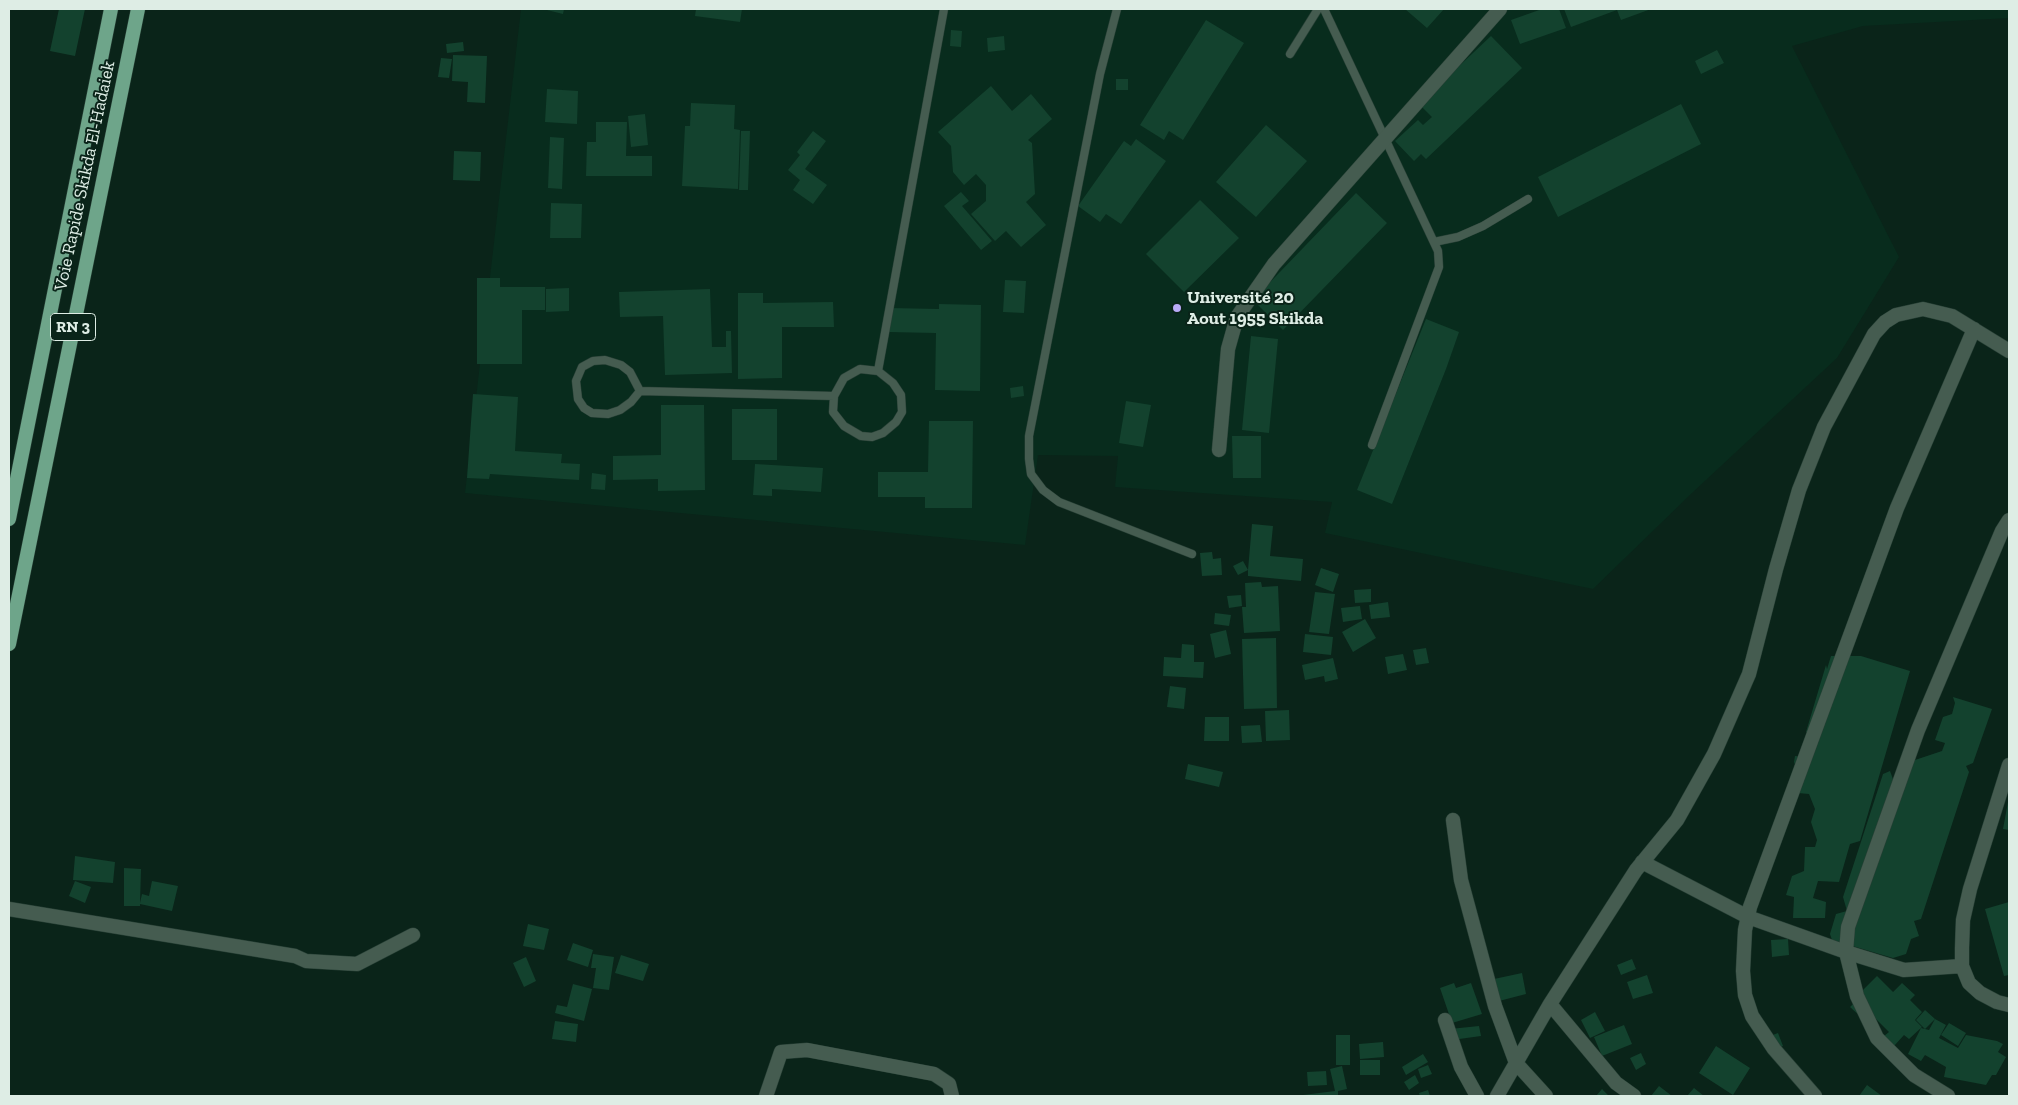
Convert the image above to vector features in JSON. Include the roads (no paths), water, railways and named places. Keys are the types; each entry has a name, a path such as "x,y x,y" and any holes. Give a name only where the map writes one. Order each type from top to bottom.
{"highway":[{"name":"Voie Rapide Skikda El-Hadaiek","path":"9,519 111,9"},
{"name":"Voie Rapide Skikda El-Hadaiek","path":"9,644 138,9"}],"street":[{"path":"1219,450 1228,349 1237,317 1274,264 1500,9"},
{"path":"1497,1096 1550,1004 1642,862 1677,820 1714,754 1750,674 1776,569 1800,490 1824,427 1844,385 1874,334 1885,322 1896,315 1923,309 1952,316 2009,351"},
{"path":"1815,1096 1774,1049 1752,1016 1744,995 1743,971 1748,917 1897,508 1974,329"},
{"path":"1948,1096 1914,1075 1877,1038 1857,996 1846,952 1848,927 1918,730 2002,531 2009,520"},
{"path":"2009,765 1970,889 1963,920 1962,966 1969,983 1980,993 1997,1002 2009,1004"},
{"path":"1454,820 1461,880 1495,1006 1516,1063 1546,1096"},
{"path":"1642,862 1748,917 1846,952 1904,970 1962,966"},
{"path":"9,909 295,956 306,961 357,964 413,935"},
{"path":"1550,1004 1616,1083 1634,1096"},
{"path":"1445,1020 1461,1067 1476,1096"},
{"path":"766,1096 781,1052 807,1050 934,1074 949,1084 952,1096"}],"lane":[{"path":"878,371 944,9"},
{"path":"1117,9 1100,74 1031,426 1029,459 1031,474 1043,490 1060,502 1192,554"},
{"path":"1290,54 1318,9"},
{"path":"1324,9 1438,252 1439,267 1372,445"},
{"path":"1434,242 1458,237 1483,226 1528,199"},
{"path":"606,360 621,365 630,372 640,391 631,402 620,410 608,414 592,413 584,408 578,399 576,381 582,367 593,361 606,360"},
{"path":"860,369 878,371 893,383 901,395 902,412 896,422 883,433 872,437 861,436 844,426 833,412 834,396 844,378 860,369"},
{"path":"640,391 834,396"}],"place":[{"name":"Université 20 Aout 1955 Skikda","path":"1177,308"}]}
